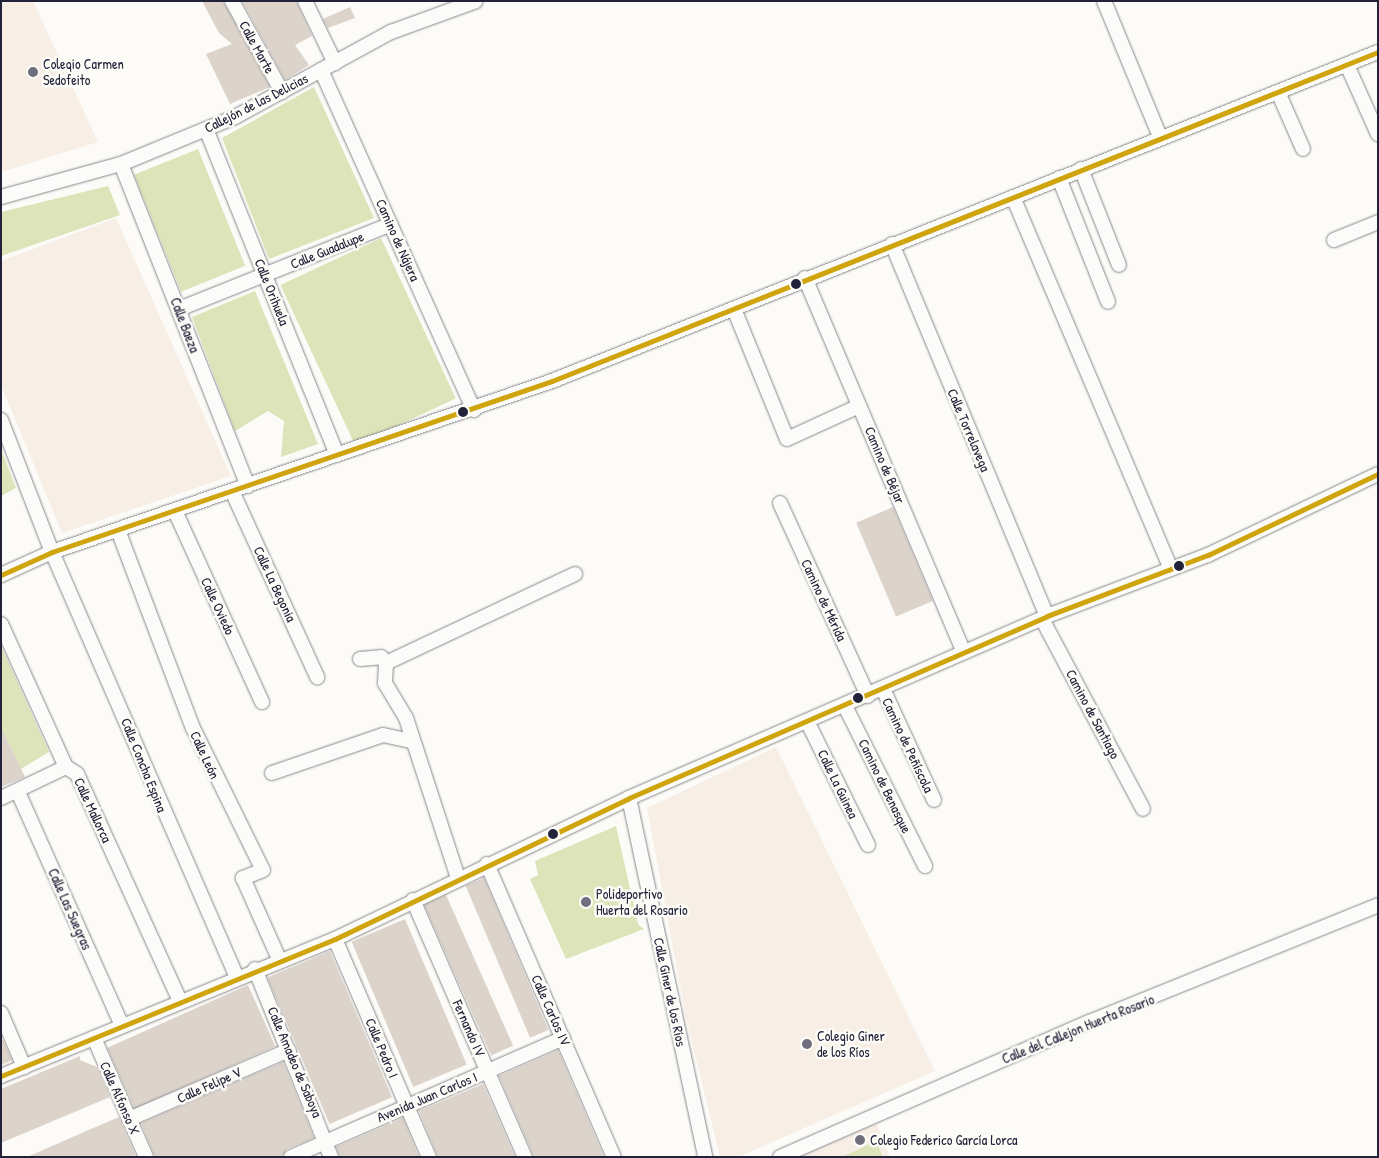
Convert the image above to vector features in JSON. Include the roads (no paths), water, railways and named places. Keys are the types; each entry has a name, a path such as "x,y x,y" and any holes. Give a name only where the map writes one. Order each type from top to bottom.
{"street":[{"name":"Calle Marte","path":"232,1 282,92"},
{"path":"305,1 335,62"},
{"name":"Callejón de las Delicias","path":"1,197 121,164 206,129 282,92 391,32 476,1"},
{"path":"1104,1 1160,137"},
{"path":"1,575 52,552 474,410 734,309 806,278 1378,52"},
{"path":"1347,65 1378,134"},
{"name":"Camino de Nájera","path":"321,70 474,410"},
{"path":"1278,92 1303,149"},
{"name":"Calle Orihuela","path":"206,129 337,455"},
{"name":"Calle Baeza","path":"121,164 248,486"},
{"path":"1081,169 1119,265"},
{"path":"1058,178 1108,302"},
{"path":"1013,197 1171,569"},
{"path":"1334,240 1378,222"},
{"name":"Calle Guadalupe","path":"179,309 391,224"},
{"name":"Calle Torrelavega","path":"892,244 1044,618"},
{"name":"Camino de Béjar","path":"806,278 964,652"},
{"path":"734,309 787,439 859,406"},
{"name":"Calle Concha Espina","path":"1,420 52,552 237,977"},
{"path":"1,1076 279,959 335,938 629,798 808,723 1044,618 1254,536 1378,474"},
{"name":"Calle La Begonia","path":"232,491 317,677"},
{"name":"Camino de Mérida","path":"780,503 868,696"},
{"name":"Calle Oviedo","path":"175,511 262,702"},
{"name":"Calle León","path":"118,530 193,728 264,870 243,878 279,959"},
{"path":"386,663 575,574"},
{"name":"Camino de Santiago","path":"1044,618 1143,809"},
{"name":"Calle Mallorca","path":"1,624 66,767 77,774 180,1001"},
{"path":"360,659 381,657 386,663 385,682 406,718 411,740 458,878"},
{"name":"Camino de Peñíscola","path":"883,690 934,800"},
{"name":"Camino de Benasque","path":"845,706 925,866"},
{"name":"Calle La Guinea","path":"808,723 868,845"},
{"path":"272,773 383,735 411,740"},
{"path":"1,798 18,792 66,767"},
{"name":"Calle Las Suegras","path":"18,792 122,1026"},
{"name":"Calle Giner de los Ríos","path":"629,798 705,1157"},
{"name":"Calle Carlos IV","path":"487,864 614,1157"},
{"name":"Fernando IV","path":"413,900 525,1157"},
{"name":"Calle del Callejon Huerta Rosario","path":"780,1157 1089,1022 1378,905"},
{"name":"Calle Pedro I","path":"335,938 429,1157"},
{"name":"Calle Amadeo de Saboya","path":"256,969 328,1140 332,1157"},
{"path":"1,1013 24,1067"},
{"name":"Calle Alfonso X","path":"94,1038 146,1157"},
{"name":"Avenida Juan Carlos I","path":"291,1157 563,1038"},
{"name":"Calle Felipe V","path":"129,1119 289,1050"}],"place":[{"name":"Colegio Carmen Sedofeito","path":"33,72"},
{"name":"Polideportivo Huerta del Rosario","path":"586,902"},
{"name":"Colegio Giner de los Ríos","path":"807,1044"},
{"name":"Colegio Federico García Lorca","path":"860,1140"}]}
